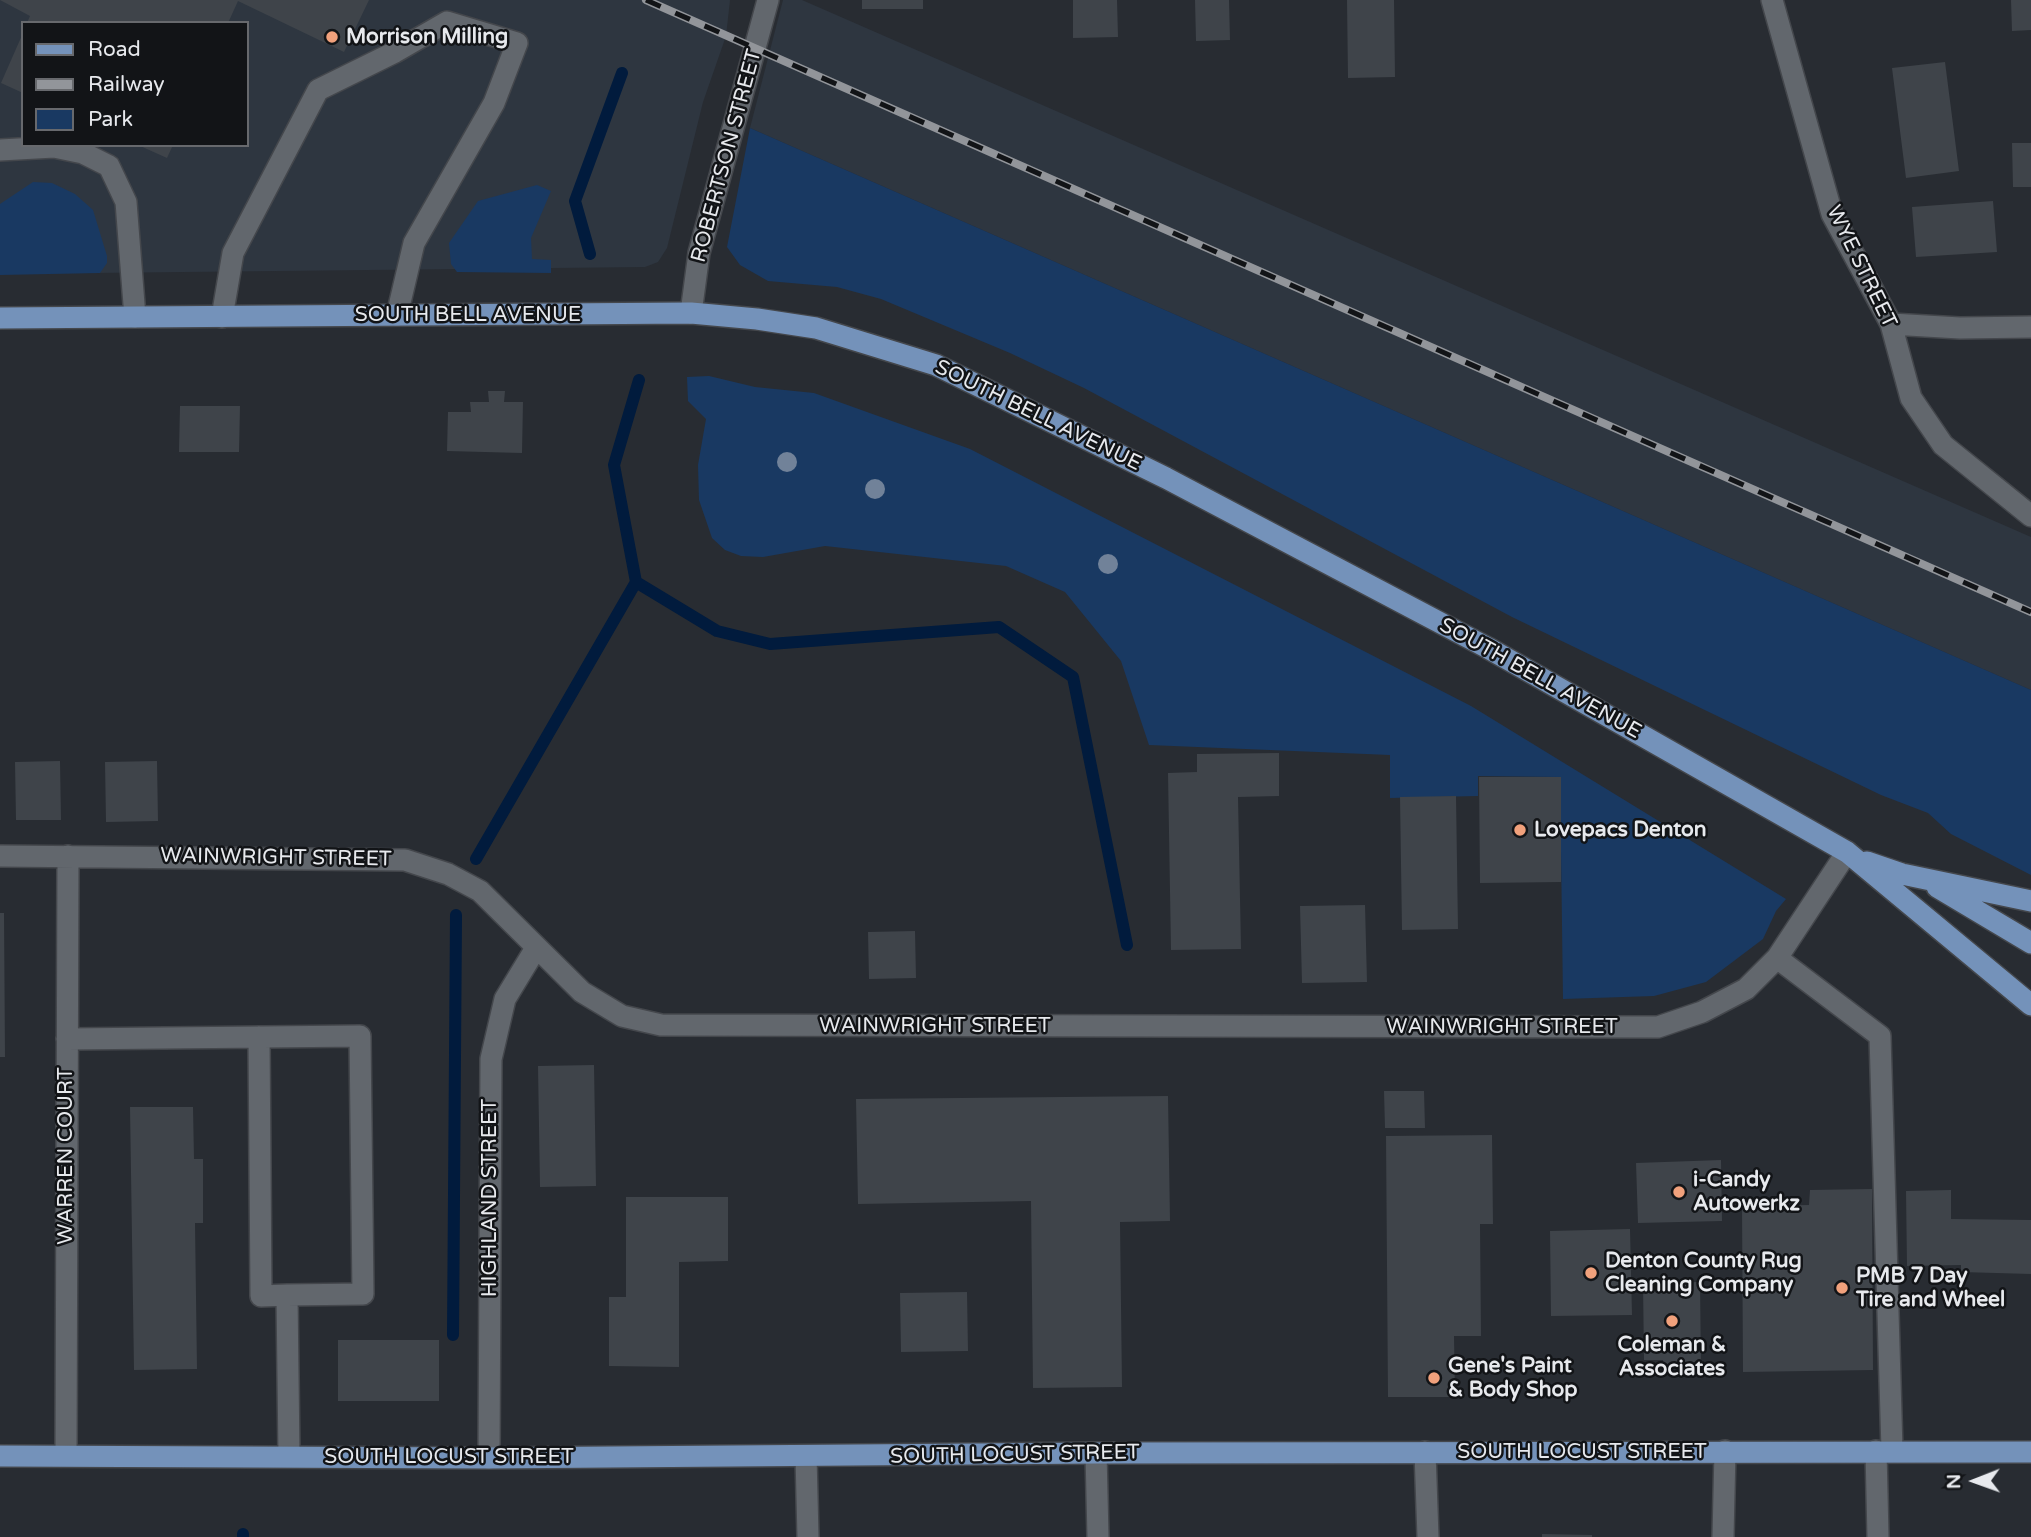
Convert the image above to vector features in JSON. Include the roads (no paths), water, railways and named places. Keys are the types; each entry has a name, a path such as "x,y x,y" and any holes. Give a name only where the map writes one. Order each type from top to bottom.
{"main road":[{"name":"SOUTH BELL AVENUE","path":"0,318 691,313 816,328 936,365 1166,478 1488,648 1851,855 1945,891 2031,943"},
{"name":"SOUTH BELL AVENUE","path":"1851,855 2031,1005"},
{"name":"SOUTH BELL AVENUE","path":"1902,874 2031,901"},
{"name":"SOUTH BELL AVENUE","path":"1957,945 2031,988"},
{"name":"SOUTH LOCUST STREET","path":"0,1456 489,1458 1096,1453 1884,1450 2031,1452"}],"street":[{"name":"ROBERTSON STREET","path":"691,313 699,253 768,0"},
{"name":"WYE STREET","path":"1772,0 1832,214 1891,324 1911,398 1943,446 2031,516"},
{"path":"222,317 233,253 318,90 396,52 447,22 517,43 494,103 414,243 397,315"},
{"path":"0,150 54,147 83,153 109,166 126,202 135,317"},
{"path":"1891,324 1960,328 2031,327"},
{"name":"WAINWRIGHT STREET","path":"0,856 405,860 448,874 480,891 582,992 622,1016 661,1025 1658,1027 1702,1012 1746,989 1777,958 1851,855"},
{"name":"WARREN COURT","path":"66,1455 68,856"},
{"name":"HIGHLAND STREET","path":"489,1458 491,1059 505,999 536,948"},
{"path":"1777,958 1880,1036 1884,1450 1878,1537"},
{"path":"66,1039 258,1037 360,1036 363,1294 261,1296 258,1037"},
{"path":"287,1295 289,1457"},
{"path":"1723,1537 1725,1451"},
{"path":"1425,1452 1428,1537"},
{"path":"1096,1453 1098,1537"},
{"path":"806,1457 808,1537"}],"waterway":[{"path":"590,254 575,201 622,73"},
{"path":"639,380 614,465 636,582 717,631 770,644 999,627 1073,677 1127,945"},
{"path":"476,859 636,582"},
{"path":"453,1335 456,915"}],"railway":[{"path":"646,0 2031,612"}],"place":[{"name":"Morrison Milling","path":"332,37"},
{"name":"Lovepacs Denton","path":"1520,830"},
{"name":"i-Candy Autowerkz","path":"1679,1192"},
{"name":"Denton County Rug Cleaning Company","path":"1591,1273"},
{"name":"PMB 7 Day Tire and Wheel","path":"1842,1288"},
{"name":"Coleman & Associates","path":"1672,1321"},
{"name":"Gene's Paint & Body Shop","path":"1434,1378"}]}
